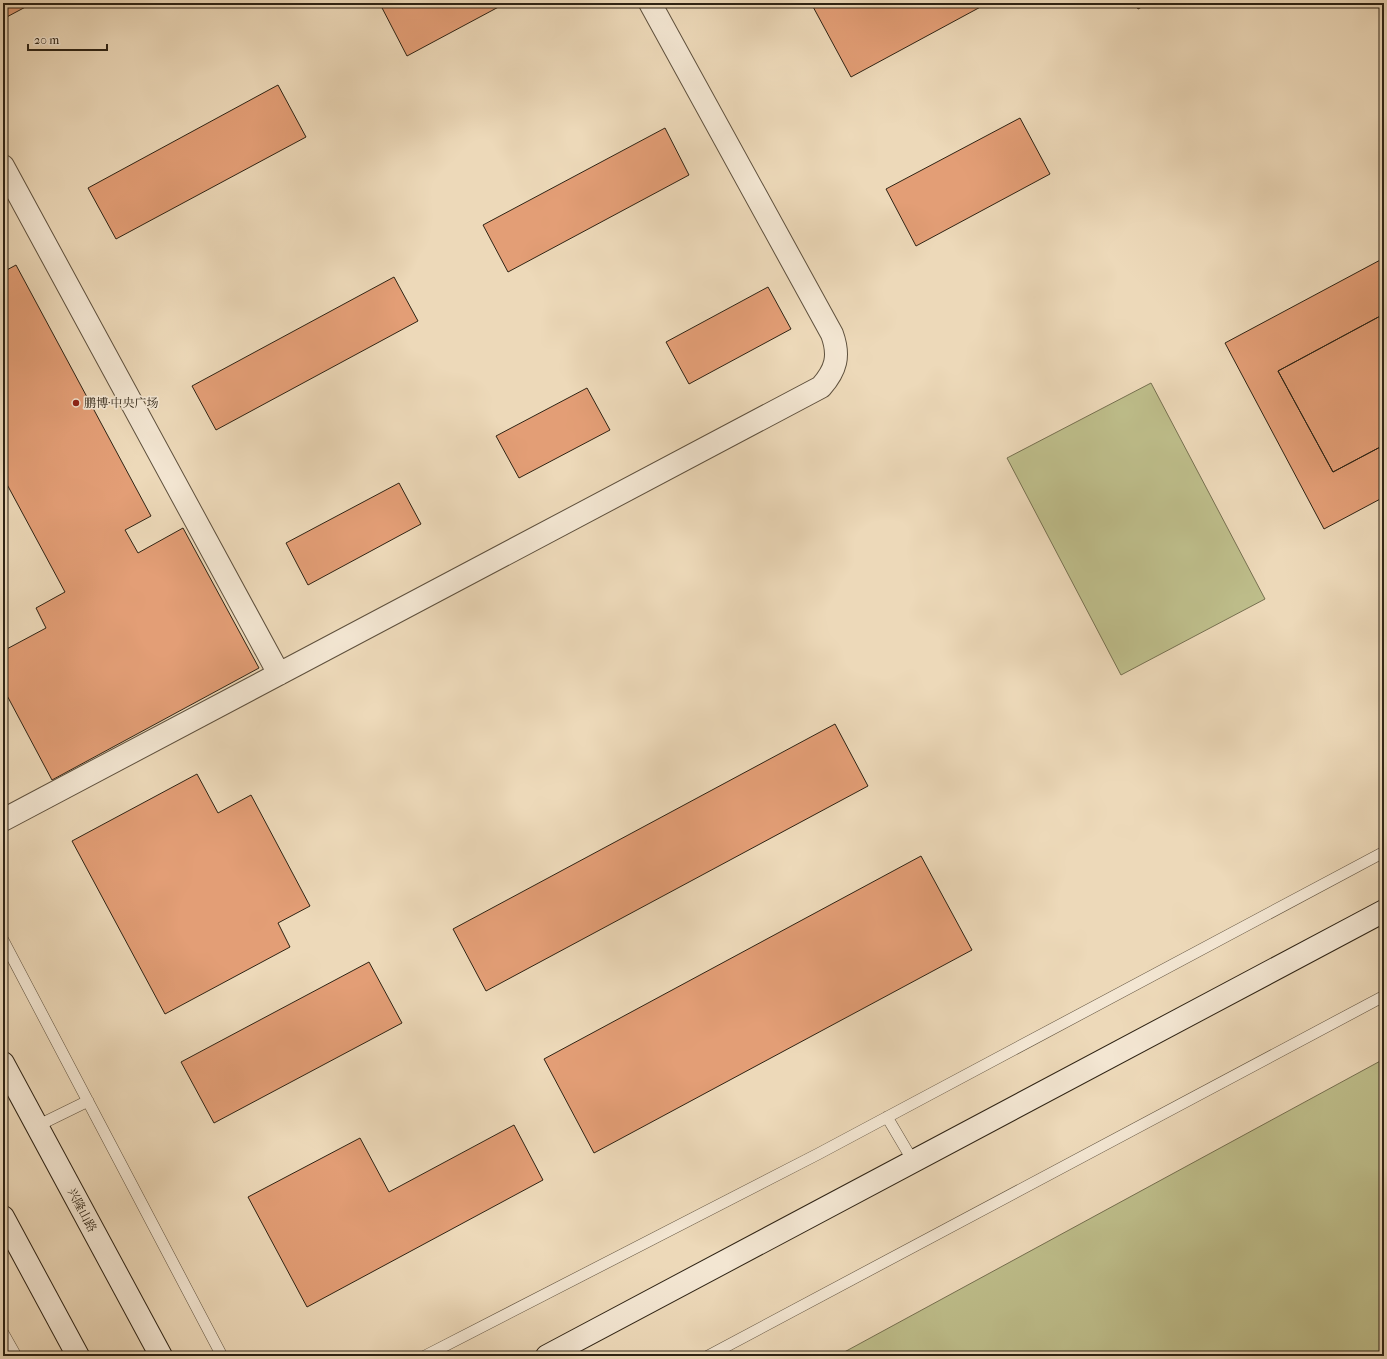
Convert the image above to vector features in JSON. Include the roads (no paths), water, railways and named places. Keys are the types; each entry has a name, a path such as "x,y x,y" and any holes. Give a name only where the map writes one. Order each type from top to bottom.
{"street":[{"path":"3,820 821,387 833,372 837,353 836,343 832,334 650,3"},
{"path":"3,166 279,674"},
{"path":"547,1356 1384,911"},
{"name":"兴隆山路","path":"3,1063 161,1356"},
{"path":"3,1217 78,1356"}],"lane":[{"path":"425,1356 887,1117 1384,852"},
{"path":"3,940 222,1356"},
{"path":"708,1356 1384,996"},
{"path":"37,1126 88,1100"},
{"path":"887,1117 913,1161"},
{"path":"3,1333 16,1356"}],"place":[{"name":"鹏博·中央广场","path":"76,403"}]}
